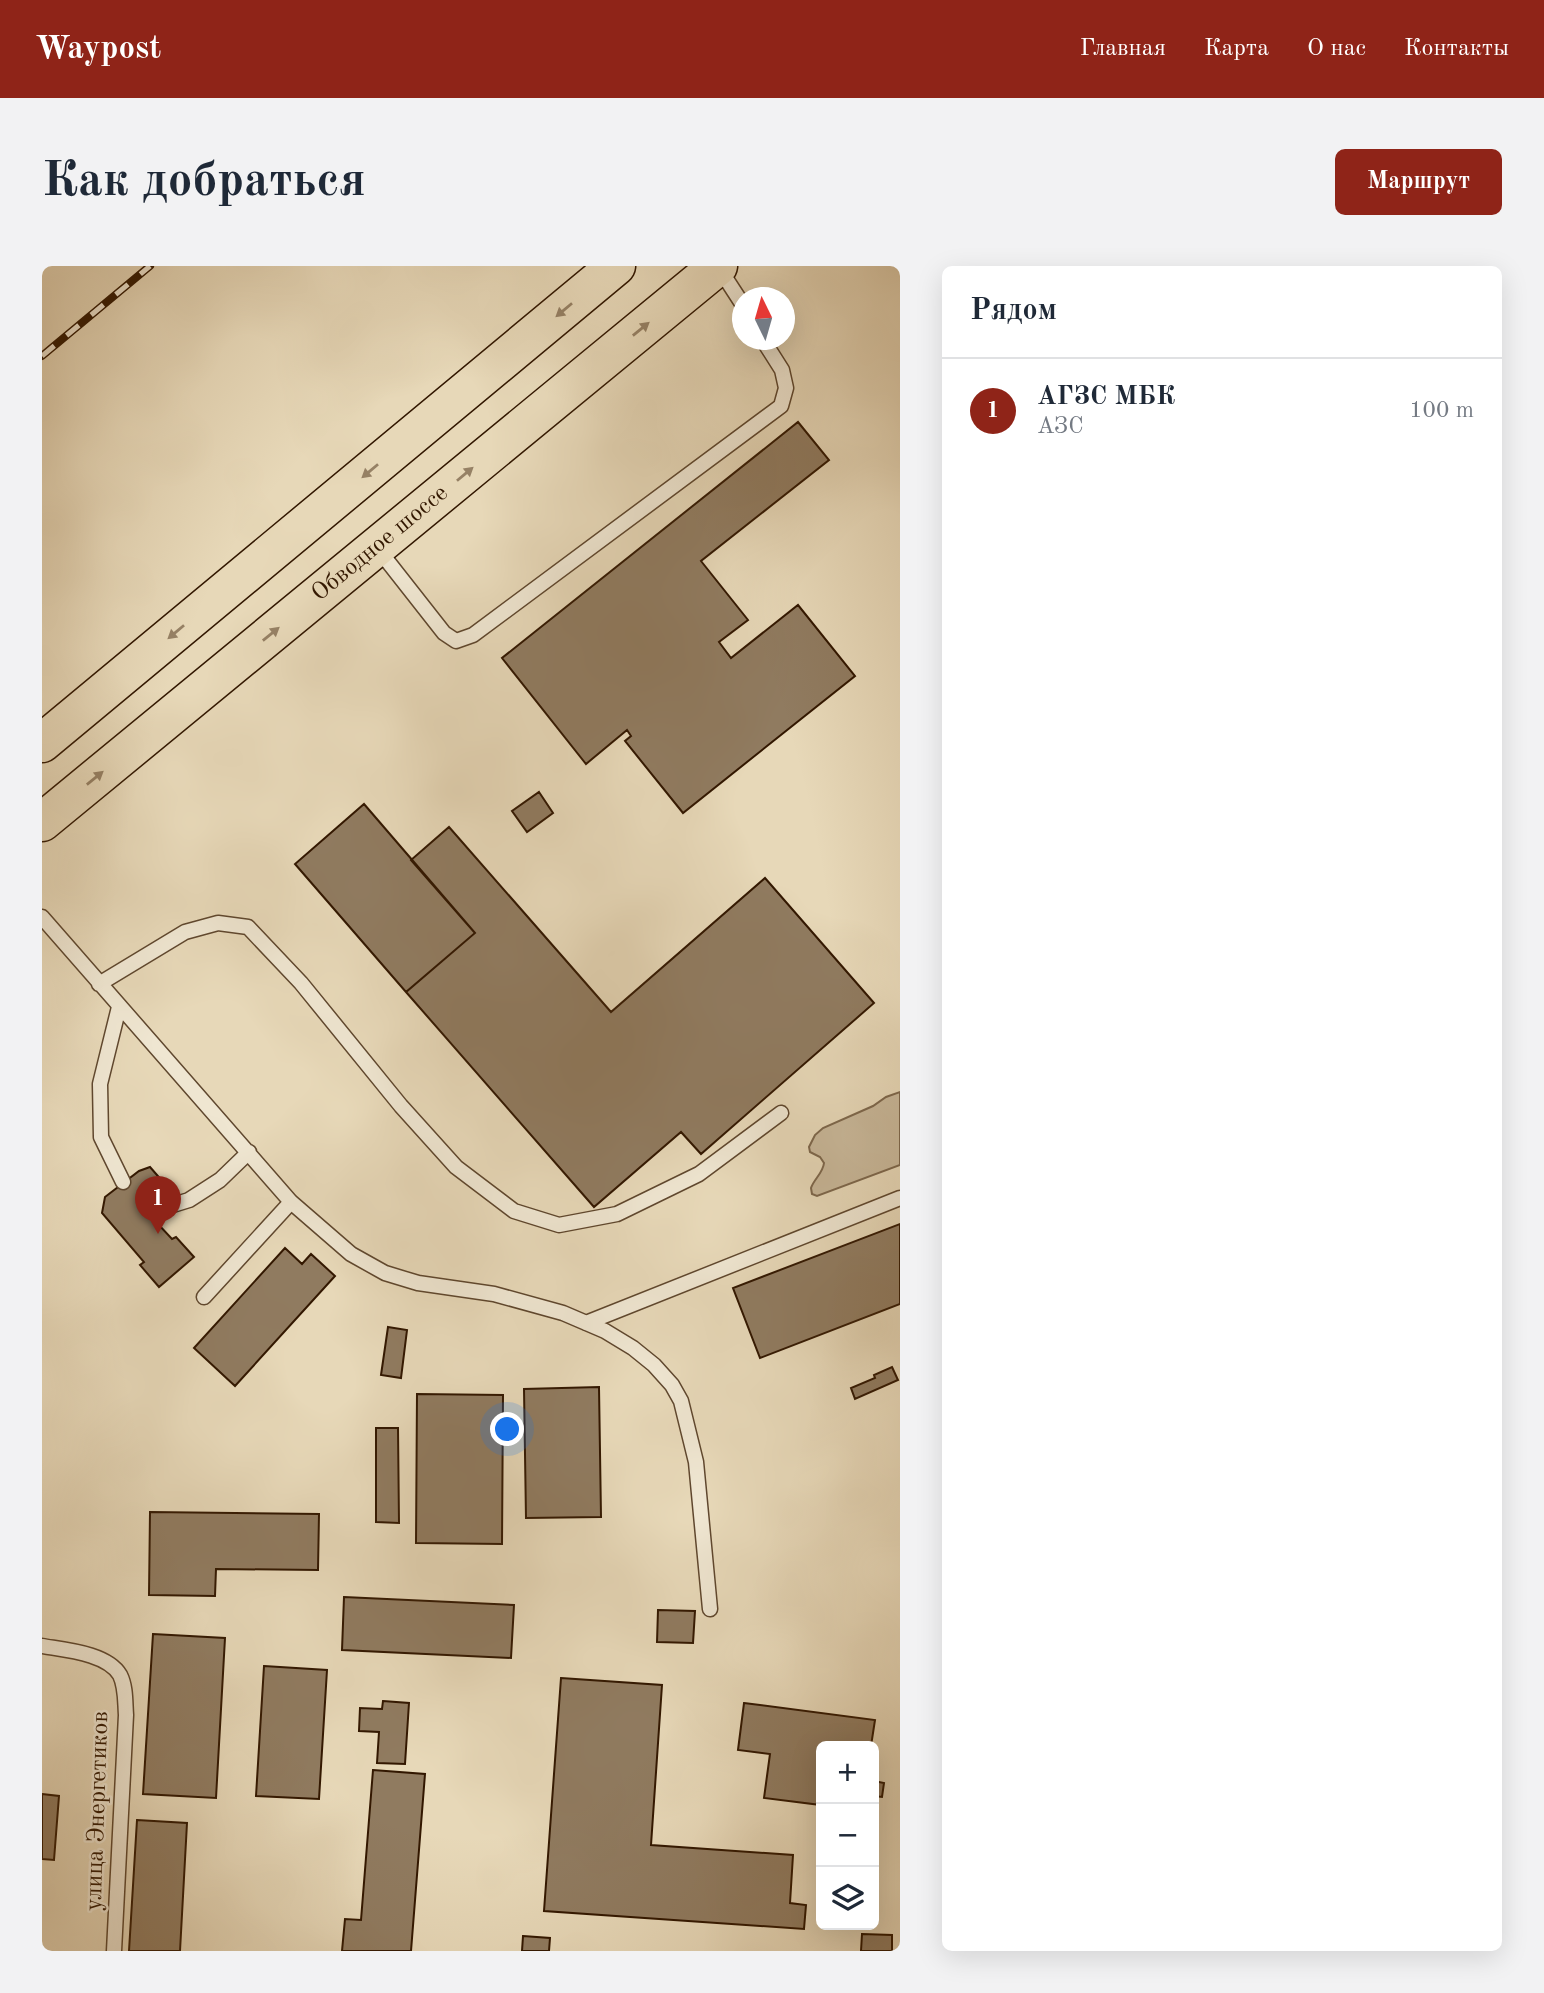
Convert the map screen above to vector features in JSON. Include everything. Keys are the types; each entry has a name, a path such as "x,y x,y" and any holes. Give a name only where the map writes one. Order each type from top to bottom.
{"main road":[{"path":"42,743 616,266"},
{"name":"Обводное шоссе","path":"42,822 718,266"}],"lane":[{"path":"718,266 732,288"},
{"path":"377,548 444,633 456,641 473,635 780,406 786,388 782,370 770,350"},
{"path":"42,917 290,1202 351,1254 385,1273 418,1283 494,1294 563,1312 614,1336 654,1365 672,1385 681,1401 696,1462 710,1609"},
{"path":"99,984 185,932 218,923 248,927 301,983 401,1106 456,1167 514,1211 559,1224 617,1214 687,1180 781,1113"},
{"path":"119,1007 100,1084 101,1137 124,1182"},
{"path":"160,1209 188,1200 220,1181 249,1152"},
{"path":"586,1323 900,1198"},
{"path":"204,1297 290,1202"},
{"name":"улица Энергетиков","path":"42,1646 90,1655 108,1664 119,1674 125,1689 114,1951"}],"shaded area":[{"path":"900,1092 900,1165 817,1196 812,1194 811,1188 824,1163 820,1157 810,1152 809,1147 815,1135 823,1128"}],"building":[{"path":"798,422 829,460 701,561 748,620 719,642 731,658 798,605 855,676 683,813 625,741 631,736 627,730 586,764 502,658"},
{"path":"539,792 553,813 527,832 512,811"},
{"path":"364,804 475,933 406,992 295,864"},
{"path":"449,827 611,1012 765,878 874,1003 701,1154 681,1132 594,1207 406,992 475,933 411,860"},
{"path":"150,1167 164,1183 157,1223 172,1239 176,1237 194,1257 159,1287 140,1265 144,1262 102,1213 105,1197 139,1171"},
{"path":"900,1224 900,1304 760,1358 733,1288"},
{"path":"285,1248 302,1264 311,1254 335,1276 235,1386 194,1348"},
{"path":"388,1327 407,1330 401,1378 381,1375"},
{"path":"892,1367 898,1380 855,1399 851,1388"},
{"path":"599,1387 601,1517 526,1518 524,1389"},
{"path":"417,1394 503,1395 502,1544 416,1543"},
{"path":"376,1428 398,1428 399,1523 376,1522"},
{"path":"150,1512 319,1514 318,1570 216,1569 215,1596 149,1595"},
{"path":"344,1597 514,1605 511,1658 342,1650"},
{"path":"658,1610 695,1611 693,1643 657,1642"},
{"path":"153,1634 225,1638 216,1798 143,1794"},
{"path":"264,1666 327,1670 319,1799 256,1796"},
{"path":"561,1678 662,1685 651,1845 793,1855 790,1903 806,1905 804,1929 544,1911"},
{"path":"383,1701 409,1703 405,1764 377,1763 379,1732 359,1731 360,1708 382,1709"},
{"path":"744,1703 875,1720 872,1741 816,1741 816,1804 764,1798 770,1754 738,1750"},
{"path":"373,1770 425,1774 411,1951 342,1951 345,1919 361,1920"},
{"path":"879,1782 884,1783 882,1797 879,1797"},
{"path":"42,1794 59,1796 54,1860 42,1859"},
{"path":"137,1820 187,1823 180,1951 129,1951"},
{"path":"862,1934 892,1935 892,1951 861,1951"},
{"path":"523,1936 550,1938 549,1951 522,1951"}],"railway":[{"path":"42,356 150,266"}],"place":[{"name":"АГЗС МБК","path":"158,1234"}]}
